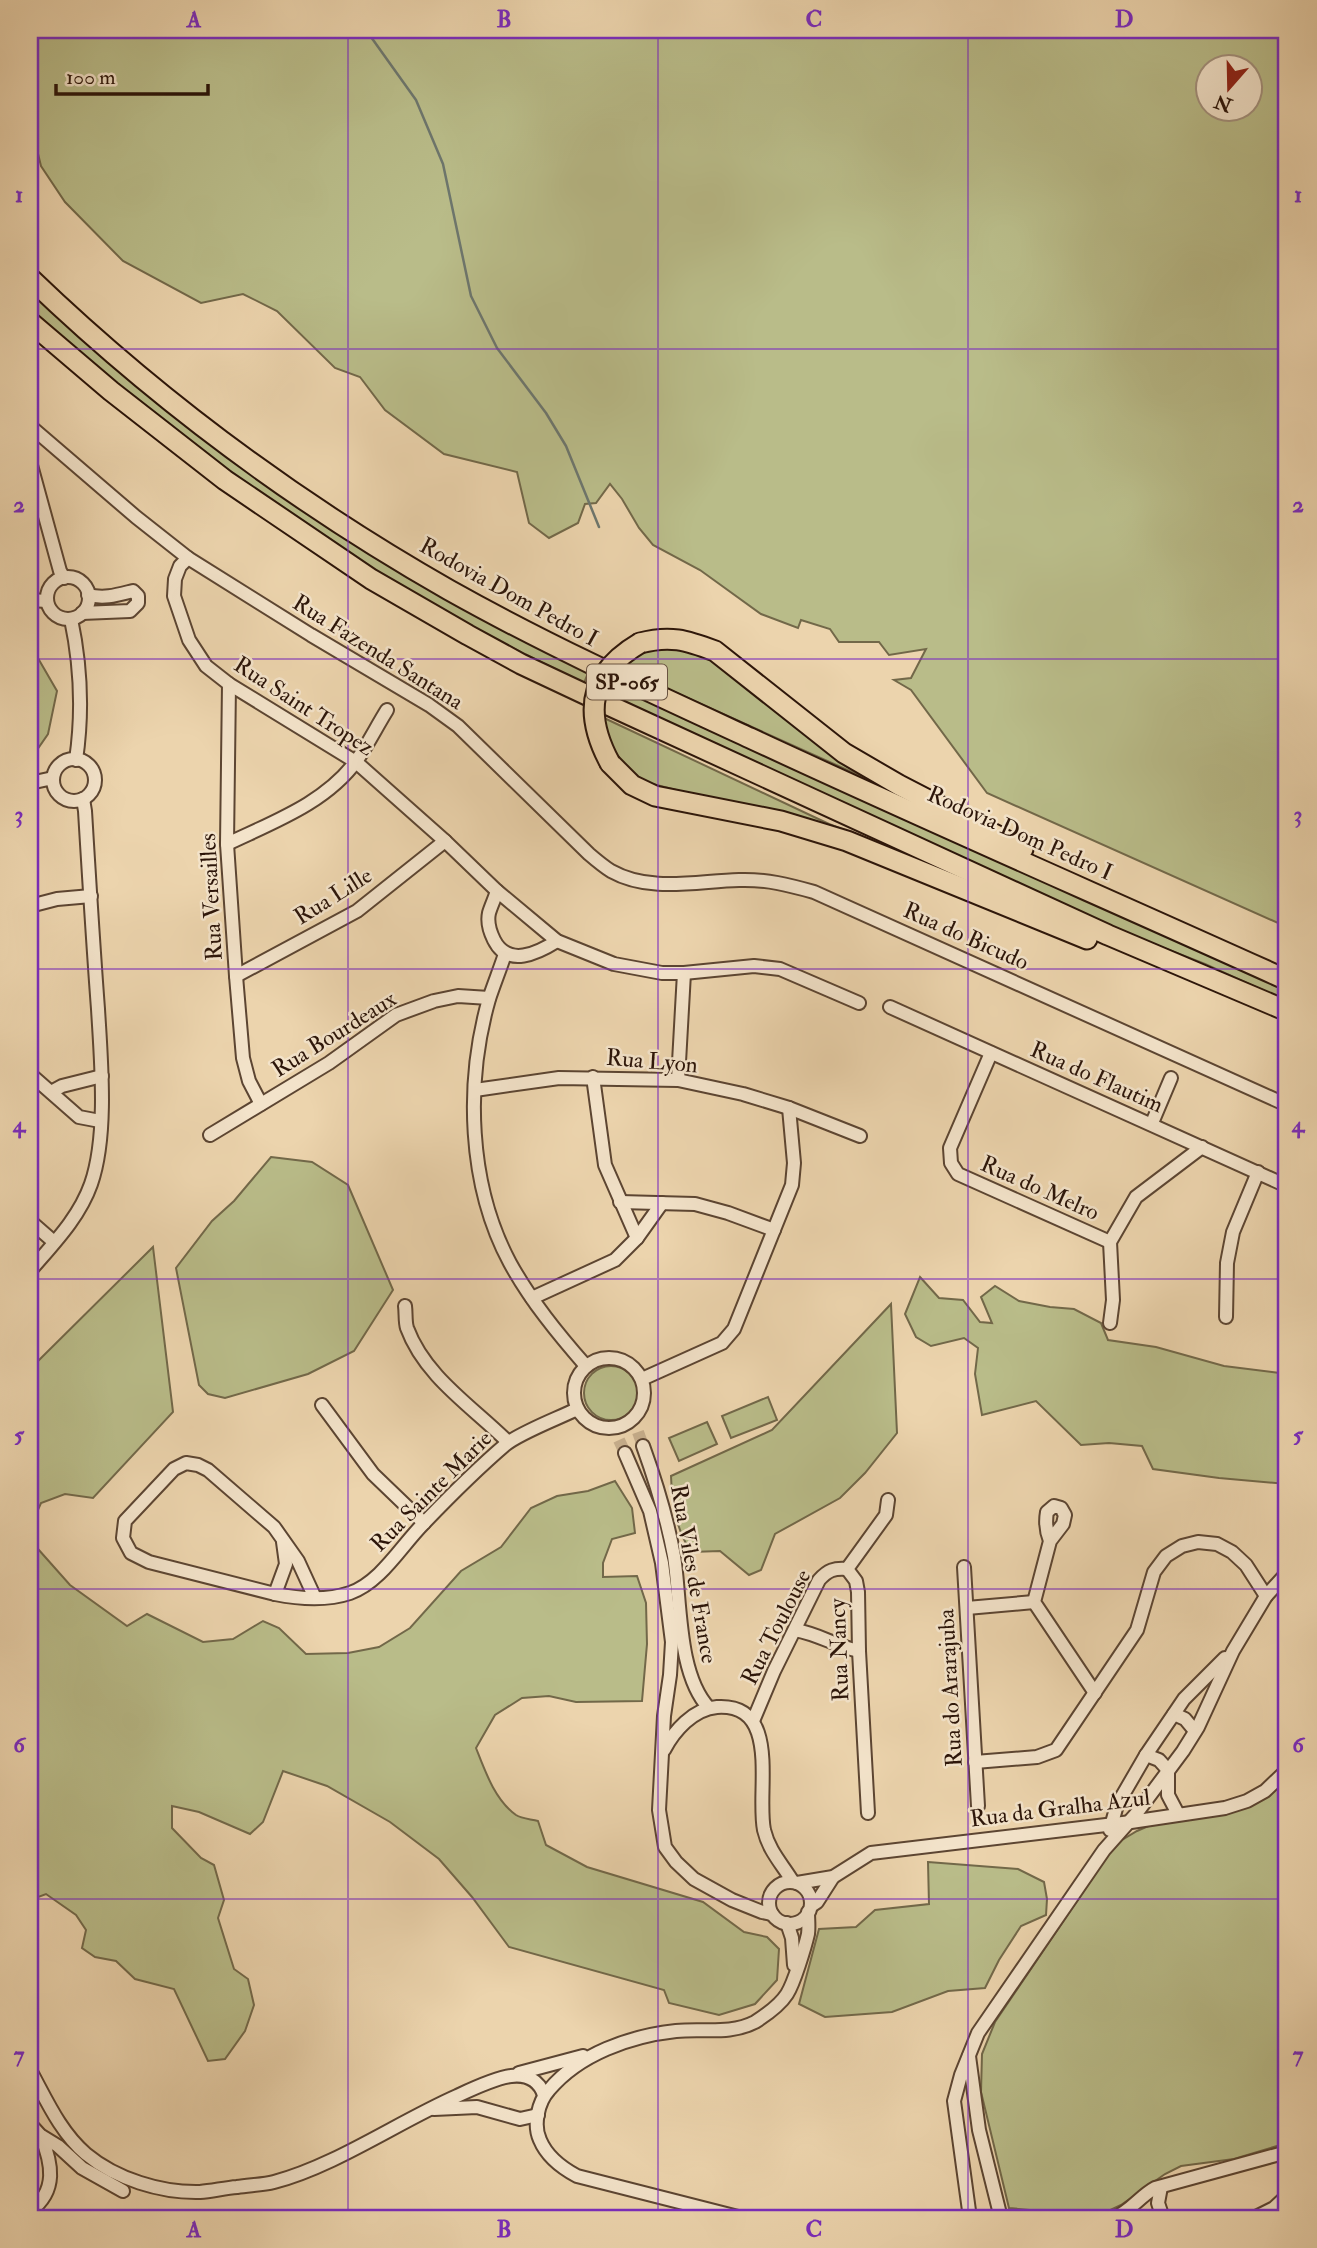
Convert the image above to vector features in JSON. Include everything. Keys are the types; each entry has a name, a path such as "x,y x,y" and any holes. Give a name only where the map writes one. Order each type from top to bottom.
{"highway":[{"name":"Rodovia Dom Pedro I","path":"30,278 114,355 250,462 447,589 531,635 621,679 1287,980"},
{"name":"SP-065","path":"30,321 111,391 225,480 371,579 468,635 521,664 606,704 1108,935 1283,1010"},
{"path":"1205,943 869,768 817,733 715,651 673,638 640,643 621,654 609,666 596,696 596,730 610,763 632,785 655,796 781,821 847,841 923,870 1153,967 1283,1010"}],"street":[{"name":"Rua Fazenda Santana","path":"30,426 188,558 310,635 429,705 458,726 589,854 612,871"},
{"path":"31,465 64,578"},
{"name":"Rua Saint Tropez","path":"188,558 180,566 175,579 174,597 189,640 206,666 229,684 356,762 557,941 614,964 662,973 754,966 779,969 859,1003"},
{"path":"76,616 87,606 88,595 80,582 64,578 51,586 47,601 56,615 76,616 130,611 138,603 138,596 133,592 100,598 88,595"},
{"path":"30,600 47,601"},
{"path":"76,616 81,694 76,760"},
{"name":"Rua Versailles","path":"229,684 227,844 236,976 243,1058 249,1081 261,1104"},
{"path":"227,844 310,803 326,792 356,762 387,710"},
{"path":"76,760 86,763 94,777 93,788 83,799 72,801 62,797 55,789 53,778 61,764 76,760"},
{"path":"30,783 53,778"},
{"path":"30,1271 76,1214 91,1184 100,1147 102,1076 83,799"},
{"name":"Rua Lille","path":"236,976 357,911 445,841"},
{"name":"Rua do Bicudo","path":"612,871 642,882 672,885 741,879 776,881 814,892 1287,1105"},
{"path":"498,891 489,914 490,931 505,954 523,957 540,952 557,941"},
{"path":"30,906 57,899 91,896"},
{"path":"505,954 489,998 479,1044 475,1090 477,1156 484,1192 493,1226 510,1263 552,1327 586,1366"},
{"path":"678,1080 684,973"},
{"name":"Rua Bourdeaux","path":"210,1135 329,1063 396,1015 434,1001 458,996 489,998"},
{"name":"Rua do Flautim","path":"890,1007 1287,1185"},
{"name":"Rua do Melro","path":"990,1053 950,1148 951,1163 958,1174 1110,1242"},
{"path":"30,1074 79,1117 100,1121"},
{"path":"51,1092 62,1086 102,1076"},
{"path":"593,1077 605,1165 636,1238"},
{"name":"Rua Lyon","path":"475,1090 559,1078 678,1080 743,1094 789,1108 860,1136"},
{"path":"1152,1123 1171,1079"},
{"path":"642,1379 722,1343 734,1329 792,1185 794,1163 789,1108"},
{"path":"1110,1322 1113,1300 1110,1242 1136,1197 1202,1147"},
{"path":"1226,1317 1227,1262 1233,1233 1258,1172"},
{"path":"620,1202 695,1204 774,1230"},
{"path":"531,1298 615,1260 663,1203"},
{"path":"30,1221 54,1242"},
{"path":"405,1306 406,1326 435,1374 508,1443"},
{"path":"600,1358 617,1358 632,1365 642,1379 645,1396 636,1426 616,1434 592,1424 578,1409 574,1386 578,1375 586,1366 600,1358"},
{"path":"322,1405 373,1474 424,1523"},
{"name":"Rua Sainte Marie","path":"316,1598 298,1562 274,1527 198,1465 186,1463 174,1469 125,1521 123,1538 131,1553 149,1562 295,1598 316,1598 332,1597 352,1592 371,1581 424,1523 508,1443 578,1409"},
{"name":"Rua Viles de France","path":"643,1446 661,1497 674,1556 688,1668 694,1688 709,1707"},
{"name":"Rua Viles de France","path":"625,1453 650,1511 662,1563 672,1642 664,1716 659,1810 665,1847 694,1879 732,1900 772,1914"},
{"name":"Rua Nancy","path":"868,1813 858,1592 856,1581 847,1570 886,1515 888,1500"},
{"path":"275,1594 286,1564 283,1538"},
{"path":"1050,1541 1034,1602 1096,1693"},
{"path":"975,1762 1037,1757 1056,1750 1137,1630 1154,1572 1166,1556 1182,1546 1198,1542 1217,1544 1233,1552 1246,1565 1266,1596"},
{"name":"Rua do Ararajuba","path":"964,1567 978,1806"},
{"name":"Rua Toulouse","path":"753,1721 818,1580 835,1568 847,1570"},
{"path":"970,2218 954,2101 978,2033 1104,1850 1129,1822 1195,1731 1233,1651 1266,1596 1287,1573"},
{"path":"967,1608 1034,1602"},
{"path":"795,1630 815,1634 841,1648 859,1651"},
{"path":"1104,1850 1117,1805 1146,1755 1184,1699 1233,1651"},
{"path":"30,2071 61,2126 85,2153 118,2173 167,2190 200,2192 271,2183 293,2176 324,2163 427,2109 511,2076 650,2036 677,2031 729,2031 754,2023 776,2007 788,1994 808,1932 811,1899 808,1891 795,1883 772,1854 764,1830 761,1742 753,1721 741,1709 728,1706 709,1707 684,1722 671,1737 662,1755"},
{"path":"1174,1714 1185,1719 1195,1731"},
{"path":"1146,1755 1159,1760 1168,1770 1168,1796 1178,1814"},
{"name":"Rua da Gralha Azul","path":"795,1883 833,1877 871,1853 1225,1808 1247,1801 1265,1791 1287,1770"},
{"name":"Rua da Gralha Azul","path":"809,1909 817,1902 833,1877"},
{"path":"795,1883 784,1882 776,1886 769,1902 772,1914 787,1923 800,1922 809,1909"},
{"path":"787,1923 792,1938 795,1972"},
{"path":"593,2053 566,2071 544,2095 538,2115 537,2133 542,2145 560,2167 577,2176 742,2218"},
{"path":"969,2056 979,2130 1002,2218"},
{"path":"511,2076 528,2077 536,2081 544,2095"},
{"path":"427,2109 477,2106 520,2119 538,2115"},
{"path":"30,2124 40,2135 89,2172 123,2191"},
{"path":"30,2211 44,2197 52,2173 40,2135"},
{"path":"1114,2218 1129,2210 1145,2194 1161,2187 1287,2152"},
{"path":"964,2175 989,2172"},
{"path":"1161,2187 1157,2203 1163,2218"},
{"path":"1254,2218 1272,2213 1287,2196"}],"green space":[{"path":"30,30 1287,30 1287,927 987,793 911,690 894,680 911,678 926,649 889,655 879,642 839,642 830,629 801,620 798,628 761,614 700,570 653,545 610,484 596,503 585,504 578,523 549,538 529,523 517,472 444,454 385,410 360,377 335,368 277,311 243,294 201,303 123,261 65,202 41,166 30,121"},
{"path":"30,288 200,432 589,671 584,683 475,629 403,588 346,553 236,477 130,395 30,308"},
{"path":"663,646 690,650 717,662 894,791 619,667 639,653"},
{"path":"30,650 35,653 57,691 48,734 30,760"},
{"path":"610,680 1032,875 1287,988 1287,1001 1205,964 1123,932 604,695"},
{"path":"602,717 829,824 867,839 645,782 621,762"},
{"path":"271,1157 312,1162 348,1185 393,1290 354,1351 308,1374 225,1398 208,1394 199,1385 176,1268 212,1221 234,1201"},
{"path":"153,1247 173,1412 93,1498 65,1494 41,1503 30,1528 30,1369"},
{"path":"920,1277 939,1298 963,1300 980,1322 992,1323 981,1297 995,1286 1019,1301 1074,1309 1101,1323 1108,1340 1156,1347 1224,1366 1287,1374 1287,1484 1153,1469 1142,1446 1109,1443 1081,1445 1036,1401 982,1415 975,1374 978,1348 964,1338 931,1346 916,1337 905,1314"},
{"path":"891,1304 897,1433 865,1473 840,1498 775,1534 761,1570 749,1575 720,1551 691,1552 676,1516 671,1476 772,1430"},
{"path":"611,1366 630,1374 638,1393 630,1412 611,1420 592,1412 584,1393 592,1374"},
{"path":"768,1397 777,1420 731,1438 722,1416"},
{"path":"707,1422 717,1444 679,1461 669,1438"},
{"path":"615,1481 632,1508 635,1533 612,1539 603,1563 603,1577 637,1576 646,1603 647,1644 642,1701 576,1702 549,1696 522,1698 495,1715 476,1748 491,1784 502,1801 518,1816 538,1821 546,1845 587,1867 703,1902 744,1932 767,1937 779,1949 777,1980 755,2004 719,2015 669,2003 664,1990 509,1947 472,1897 439,1859 390,1822 327,1786 283,1771 263,1822 250,1834 199,1812 172,1806 172,1828 201,1858 214,1865 224,1900 218,1918 234,1969 248,1979 254,2005 245,2031 225,2059 208,2061 174,1989 135,1979 116,1961 95,1957 82,1948 86,1930 76,1915 46,1894 30,1900 30,1540 70,1585 127,1626 147,1614 203,1642 233,1639 263,1621 279,1628 306,1654 348,1653 379,1647 410,1628 461,1571 501,1547 531,1508 557,1496 588,1491"},
{"path":"1287,1779 1287,2143 1234,2159 1181,2166 1104,2213 1073,2214 1009,2208 981,2092 982,2054 995,2022 1108,1855 1122,1840 1162,1820 1244,1808"},
{"path":"928,1862 1018,1869 1044,1882 1046,1915 1021,1926 985,1988 948,1991 892,2012 825,2017 799,2004 819,1929 856,1927 875,1910 929,1904"}],"waterway":[{"path":"366,30 416,100 443,164 471,296 497,348 546,413 566,446 599,527"}],"tunnel":[{"path":"638,1432 643,1446"},
{"path":"619,1440 625,1453"}]}
